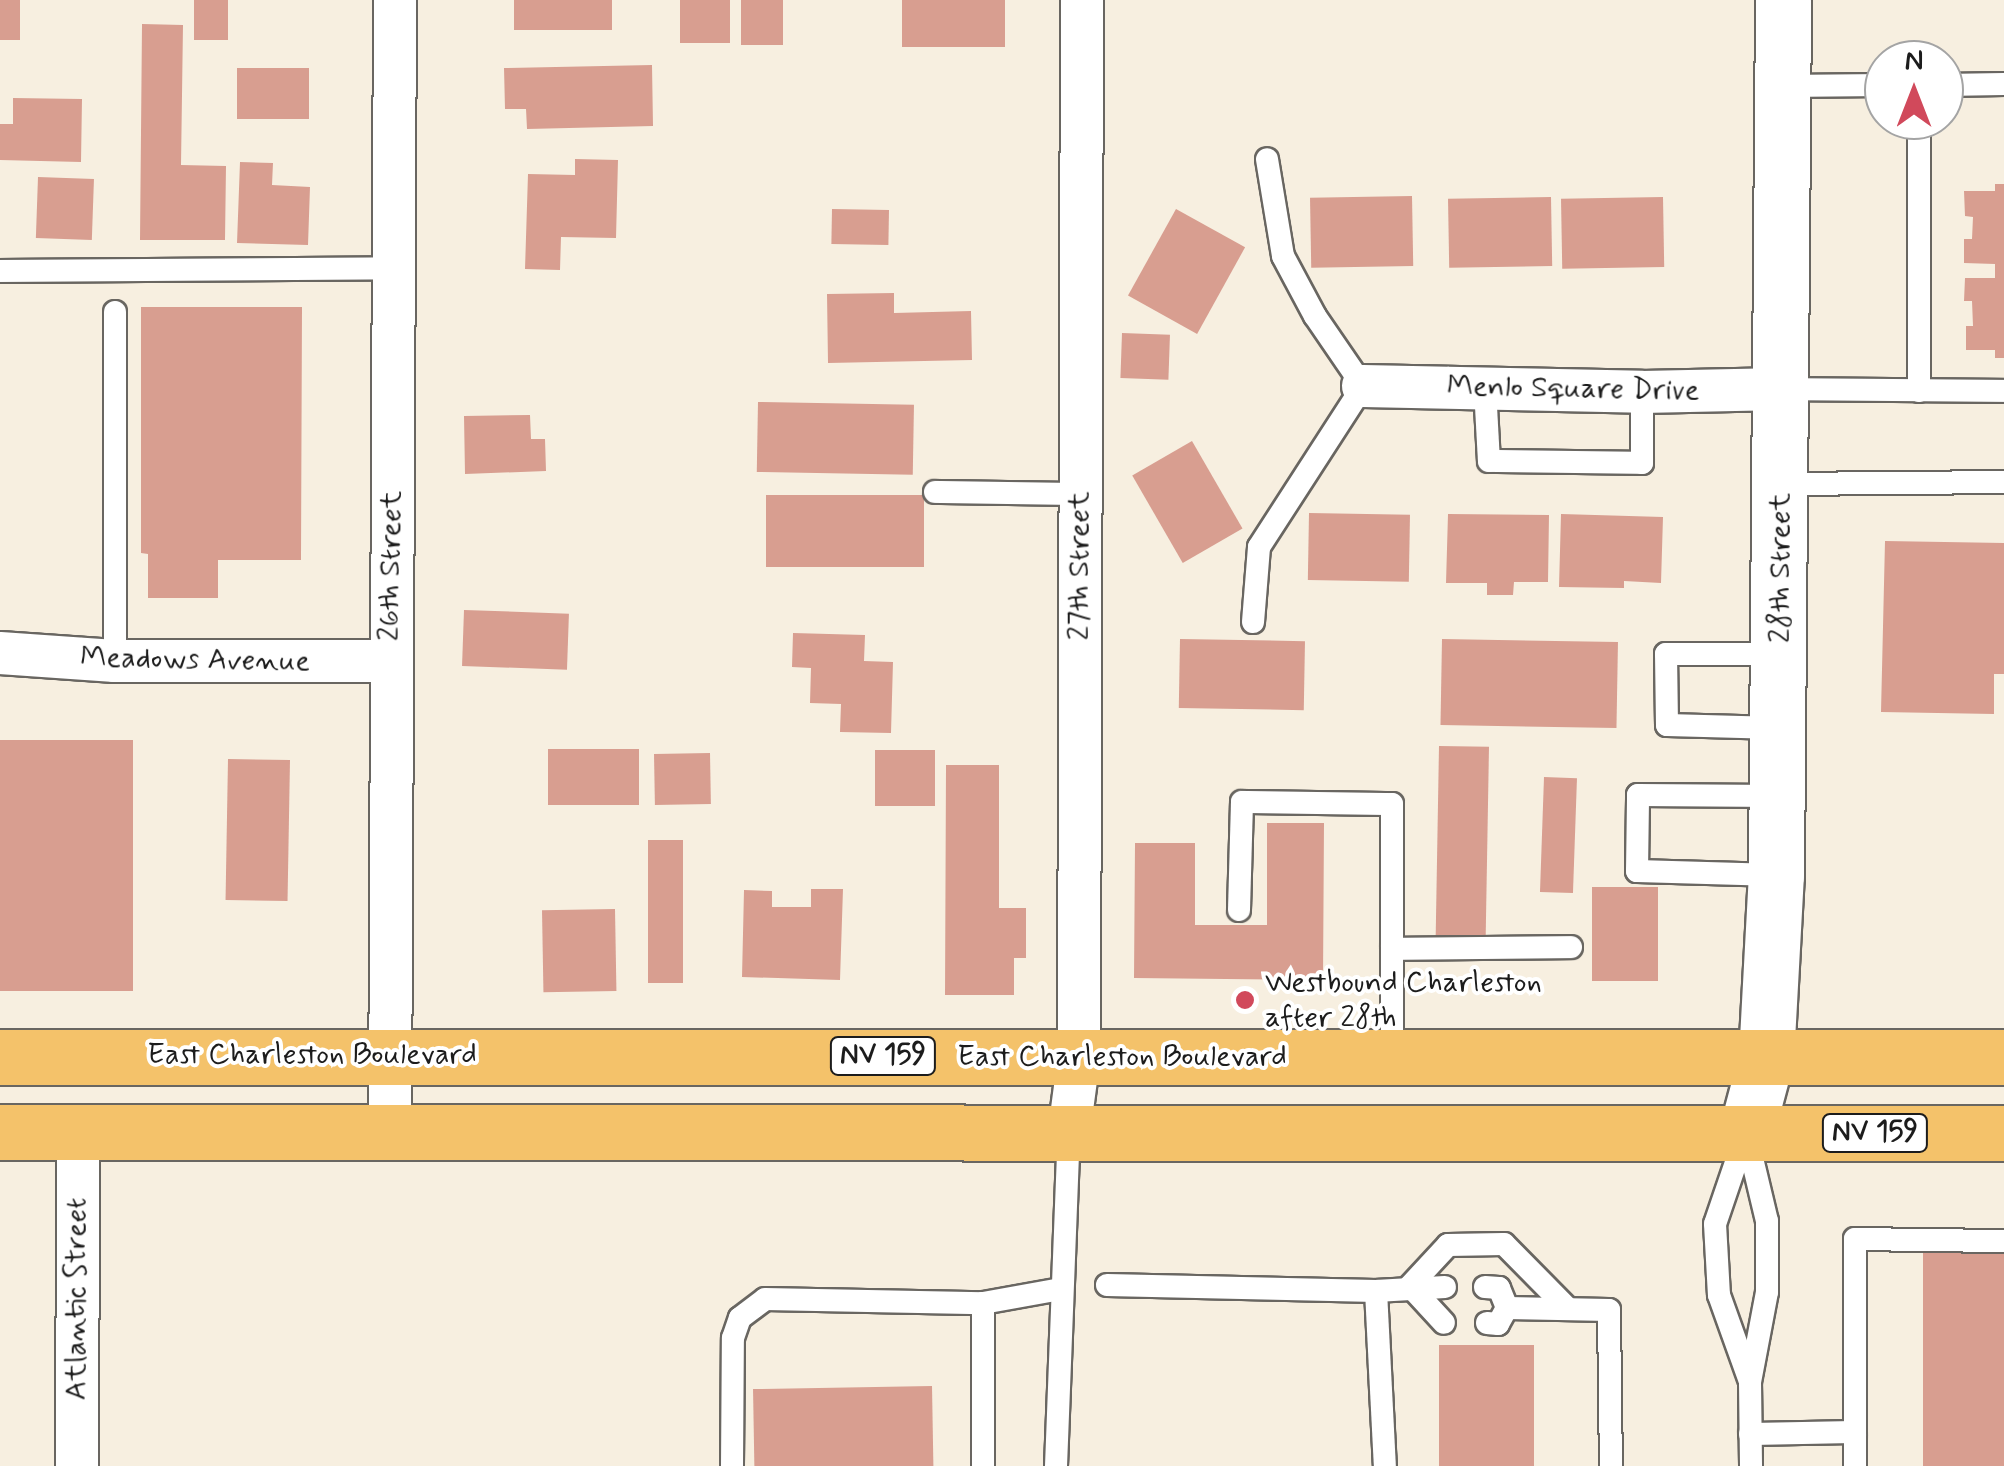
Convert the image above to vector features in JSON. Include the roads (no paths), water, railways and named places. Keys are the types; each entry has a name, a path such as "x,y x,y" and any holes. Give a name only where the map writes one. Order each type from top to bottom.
{"main road":[{"name":"East Charleston Boulevard","path":"0,1056 2004,1057"},
{"name":"NV 159","path":"0,1132 2004,1133"}],"street":[{"name":"26th Street","path":"390,1132 395,0"},
{"name":"27th Street","path":"1069,1132 1080,1057 1082,0"},
{"name":"28th Street","path":"1746,1132 1766,1058 1776,875 1781,654 1783,0"},
{"name":"Menlo Square Drive","path":"1362,386 1642,392 1782,389"},
{"name":"Meadows Avenue","path":"0,654 115,661 390,662"},
{"name":"Atlantic Street","path":"78,1132 78,1466"}],"lane":[{"path":"1964,85 2004,84"},
{"path":"1782,86 1864,85"},
{"path":"1918,140 1919,391"},
{"path":"1253,622 1258,547 1362,386 1315,316 1283,256 1267,159"},
{"path":"0,271 394,268"},
{"path":"114,312 115,661"},
{"path":"1485,388 1489,460 1642,464 1642,392"},
{"path":"1782,389 2004,391"},
{"path":"1781,484 2004,482"},
{"path":"934,492 1080,494"},
{"path":"1780,728 1667,724 1666,654 1781,654"},
{"path":"1776,875 1637,871 1638,795 1778,796"},
{"path":"1239,910 1242,802 1392,804 1392,1057"},
{"path":"1392,949 1571,947"},
{"path":"1056,1466 1069,1132"},
{"path":"1746,1132 1715,1224 1719,1295 1750,1382"},
{"path":"1746,1132 1767,1222 1767,1292 1750,1382 1751,1466"},
{"path":"1854,1466 1855,1240 2004,1240"},
{"path":"1410,1286 1448,1245 1504,1244 1568,1309"},
{"path":"1107,1284 1376,1291 1410,1286 1445,1287"},
{"path":"1410,1286 1444,1323"},
{"path":"1485,1288 1499,1288 1507,1308"},
{"path":"732,1466 733,1338 740,1318 765,1299 984,1302 1061,1289"},
{"path":"1376,1291 1384,1466"},
{"path":"983,1466 984,1302"},
{"path":"1507,1308 1608,1310 1611,1466"},
{"path":"1487,1323 1498,1324 1507,1308"},
{"path":"1750,1434 1854,1432"}],"place":[{"name":"Westbound Charleston after 28th","path":"1245,1000"}]}
